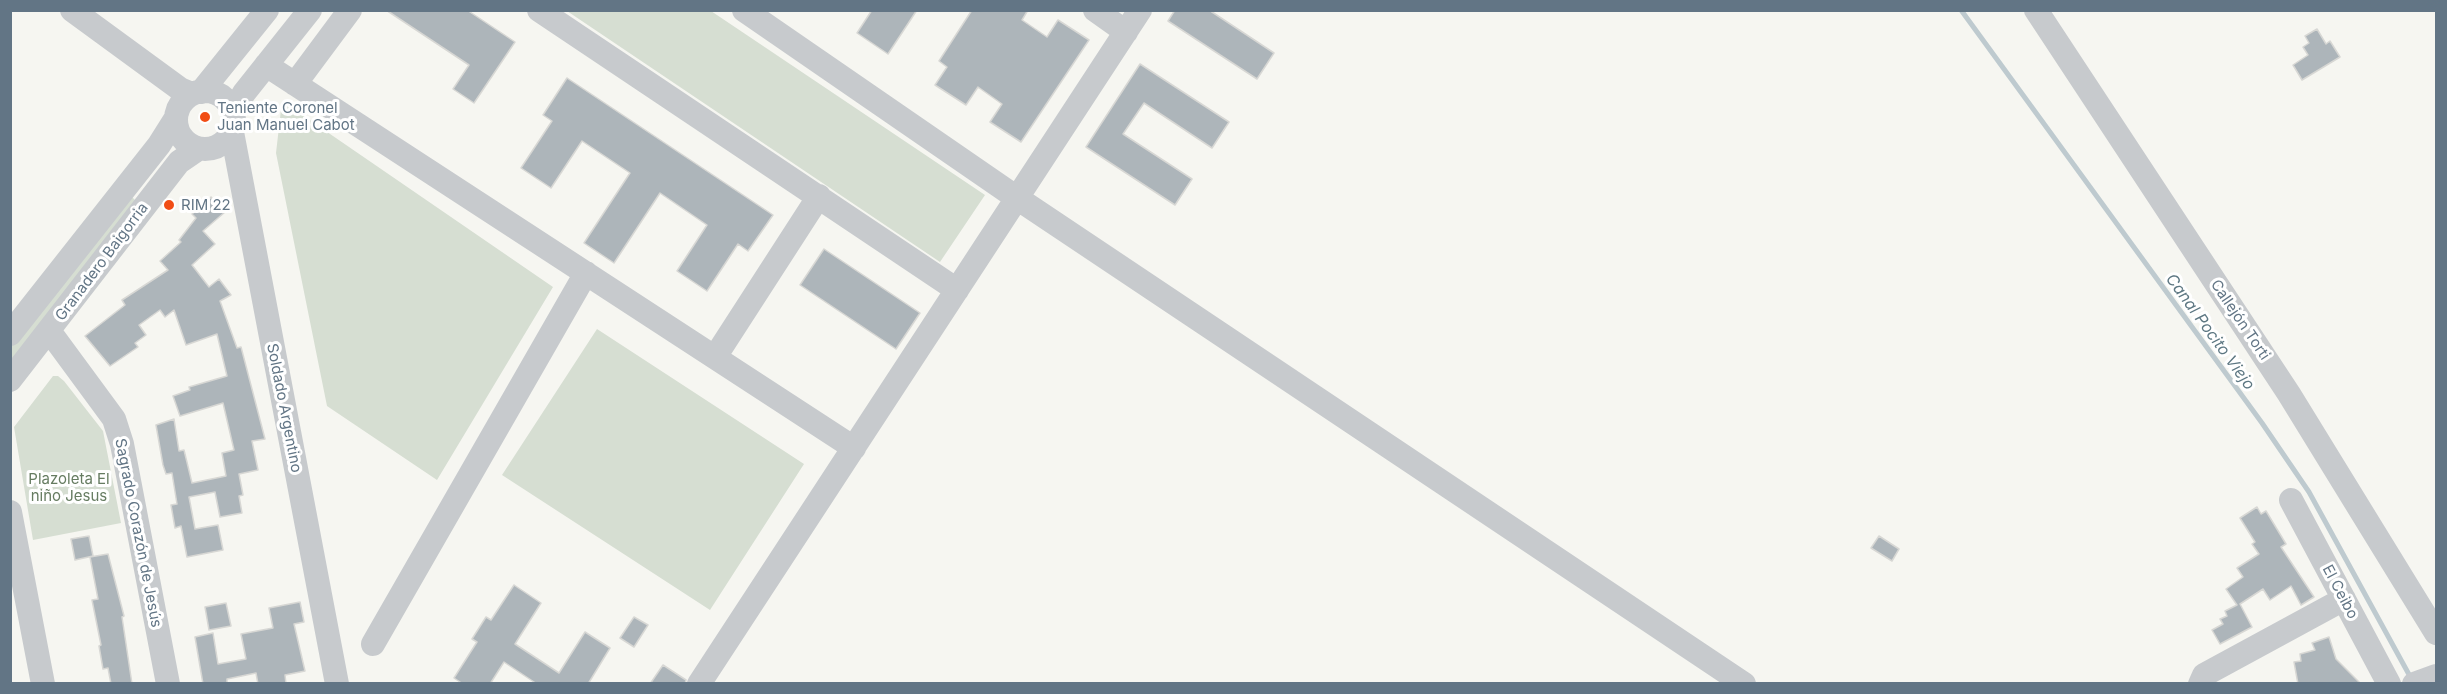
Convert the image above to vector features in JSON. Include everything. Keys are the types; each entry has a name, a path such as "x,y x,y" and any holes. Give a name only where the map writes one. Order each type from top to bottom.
{"street":[{"path":"72,10 180,89 221,96 233,122"},
{"name":"Granadero Baigorria","path":"10,334 159,145 176,118 178,108 197,93 267,10"},
{"path":"233,122 239,100 310,10"},
{"path":"295,84 350,10"},
{"path":"539,10 957,290"},
{"path":"1095,10 1126,32"},
{"path":"699,684 1140,10"},
{"name":"Callejón Torti","path":"2036,10 2289,394 2436,633"},
{"path":"744,11 1017,198 1743,684"},
{"path":"266,65 854,448"},
{"path":"176,118 182,137 198,149"},
{"name":"Granadero Baigorria","path":"10,380 50,332 178,162 198,149 218,147 233,122"},
{"name":"Soldado Argentino","path":"233,122 337,684"},
{"path":"715,357 819,196"},
{"path":"373,644 586,273"},
{"name":"Sagrado Corazón de Jesús","path":"50,332 114,419 120,436 168,684"},
{"name":"El Ceibo","path":"2291,500 2389,684"},
{"path":"10,512 38,679"},
{"path":"2200,684 2204,675 2344,599"}],"green space":[{"path":"567,11 711,11 985,195 940,262"},
{"path":"282,101 553,287 437,480 327,406 276,153"},
{"path":"131,196 136,201 11,366 11,345"},
{"path":"597,329 804,464 710,610 502,475"},
{"name":"Plazoleta El niño Jesus","path":"53,376 58,376 64,381 103,431 121,523 33,540 14,427"}],"building":[{"path":"386,10 467,10 515,42 474,103 453,89 469,65"},
{"path":"872,10 917,10 888,54 857,33"},
{"path":"972,10 1028,10 1022,20 1047,37 1058,20 1089,40 1021,142 990,122 1002,104 978,87 966,105 935,85 947,67 939,61"},
{"path":"1175,10 1209,10 1274,53 1257,79 1168,21"},
{"path":"2317,29 2326,44 2330,41 2340,57 2302,80 2293,65 2308,55 2303,47 2309,43 2305,36"},
{"path":"1140,64 1229,122 1212,148 1144,103 1123,134 1192,179 1175,205 1086,147"},
{"path":"567,78 773,215 748,251 738,244 707,291 677,271 707,225 660,193 614,263 584,243 630,173 582,141 551,188 521,168 552,121 543,115"},
{"path":"211,197 225,212 203,231 215,244 192,265 209,287 219,279 231,295 220,301 237,348 241,347 265,439 252,441 258,470 239,474 243,495 239,496 242,513 220,517 215,492 189,497 195,529 218,525 223,550 187,557 181,526 175,528 171,505 177,504 172,473 166,474 163,465 156,425 174,419 179,451 184,450 192,483 226,476 222,453 234,450 223,403 180,416 173,396 190,390 189,387 227,376 217,334 186,345 174,310 165,317 160,310 139,325 146,335 135,343 138,347 110,366 85,336 125,305 122,300 168,270 160,261 181,242 179,240 196,218 192,214"},
{"path":"824,249 920,313 896,349 800,285"},
{"path":"2257,507 2261,514 2266,511 2286,544 2281,547 2314,597 2301,605 2291,586 2270,600 2263,589 2240,604 2252,627 2220,644 2212,630 2223,624 2220,619 2227,616 2225,611 2237,605 2226,589 2243,577 2237,568 2259,554 2252,544 2255,542 2240,518"},
{"path":"89,536 93,556 75,560 71,539"},
{"path":"1879,536 1899,549 1892,561 1871,548"},
{"path":"108,554 124,616 122,617 132,684 111,684 108,668 103,669 99,646 101,645 92,600 98,599 90,557"},
{"path":"514,585 541,603 515,644 559,673 585,632 610,648 588,684 537,684 504,662 490,684 463,684 454,678 477,642 472,639 486,617 491,620"},
{"path":"300,602 304,622 294,624 305,671 285,675 286,684 258,684 256,673 227,679 227,684 203,684 195,637 213,633 218,664 246,659 241,634 273,628 269,608"},
{"path":"226,603 231,626 209,630 205,607"},
{"path":"634,617 648,625 634,647 620,638"},
{"path":"2329,637 2336,659 2361,684 2298,684 2294,662 2301,661 2300,654 2315,650 2312,643"},
{"path":"663,665 686,680 685,684 650,684"}],"waterway":[{"name":"Canal Pocito Viejo","path":"1961,10 2262,423 2309,492 2412,680"}],"place":[{"name":"Teniente Coronel Juan Manuel Cabot","path":"205,117"},
{"name":"RIM 22","path":"169,205"}]}
